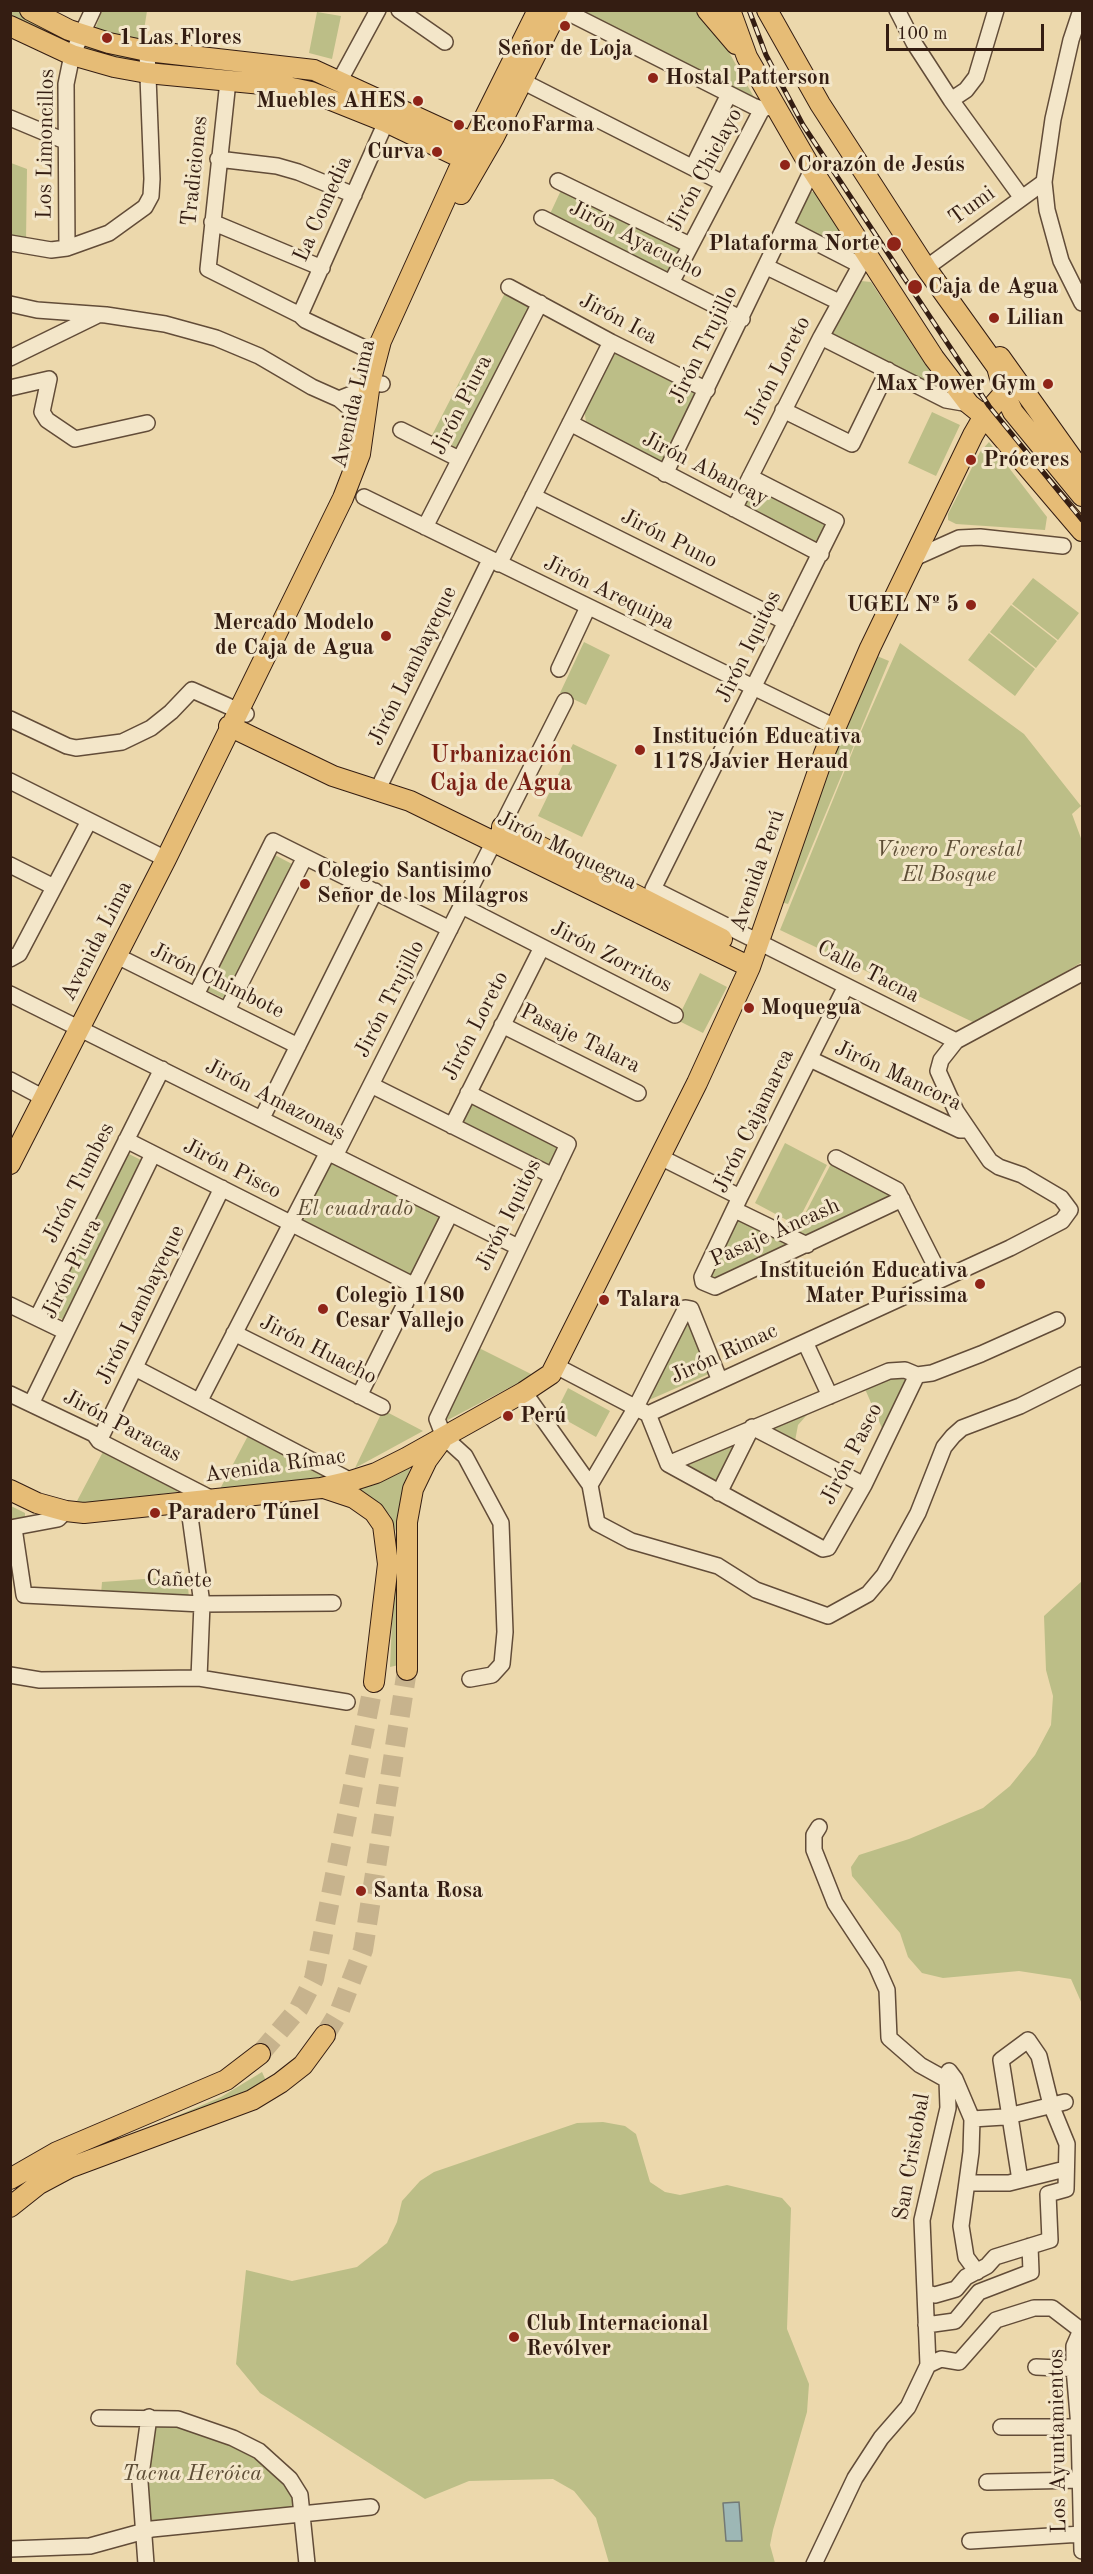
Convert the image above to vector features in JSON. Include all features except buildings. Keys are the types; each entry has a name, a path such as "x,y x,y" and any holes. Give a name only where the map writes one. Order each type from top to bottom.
{"main road":[{"path":"30,10 83,36 147,51 297,66 340,80 475,154"},
{"name":"Avenida Lima","path":"235,724 343,498 360,454 365,421 388,352 538,10"},
{"name":"Avenida Lima","path":"10,1164 361,482 375,434 377,354 406,283 475,154 522,81 558,10"},
{"path":"706,10 747,57"},
{"path":"730,10 768,108 812,170 863,260 934,358 976,410 1083,531"},
{"path":"767,10 820,104 931,264 1083,472"},
{"path":"780,10 799,50 997,368 1004,393 1013,412 1083,496"},
{"path":"10,26 72,55 147,73 283,86 311,92 475,154"},
{"name":"Avenida Perú","path":"556,1366 660,1157 755,954 835,727 912,559 976,410 1004,393"},
{"name":"Jirón Moquegua","path":"235,724 333,776 410,801 498,835 755,954"},
{"name":"Avenida Rímac","path":"10,1490 37,1503 66,1511 103,1513 321,1488 384,1470 524,1392 547,1378 556,1366"},
{"path":"407,1670 407,1534 410,1507 419,1475 444,1437"},
{"path":"321,1488 354,1498 374,1512 383,1525 388,1564 374,1682"},
{"path":"10,2207 39,2184 69,2168 252,2100 280,2084 303,2065 325,2035"},
{"path":"10,2179 57,2152 226,2080 260,2054"}],"street":[{"name":"Los Limoncillos","path":"67,248 66,84 72,55 83,36 93,10"},
{"path":"340,80 378,10"},
{"path":"399,10 445,42"},
{"path":"563,10 729,94 768,108"},
{"path":"897,10 914,43 951,100 1022,198"},
{"path":"1081,10 1077,42 1046,153 1044,182 1047,210 1060,261 1083,303"},
{"path":"951,100 966,90 976,77 995,11"},
{"path":"10,243 44,250 67,248 108,233 134,218 145,207 151,196 147,51"},
{"name":"Tradiciones","path":"228,81 207,267 212,273 300,315"},
{"path":"522,81 723,183"},
{"path":"693,167 729,94"},
{"name":"Jirón Chiclayo","path":"670,283 723,183 768,108"},
{"path":"10,118 65,141"},
{"name":"La Comedia","path":"300,315 386,122"},
{"path":"218,159 287,169 354,195"},
{"name":"Jirón Trujillo","path":"665,474 742,319 812,170"},
{"path":"558,181 690,245"},
{"name":"Tumi","path":"931,264 1044,182"},
{"name":"Jirón Ayacucho","path":"542,218 742,319"},
{"path":"212,222 322,268"},
{"path":"786,227 863,260"},
{"name":"Jirón Loreto","path":"734,509 783,410 863,260"},
{"path":"767,267 839,302"},
{"name":"Jirón Ica","path":"509,286 611,342 707,390"},
{"name":"Jirón Piura","path":"425,527 540,303"},
{"path":"10,304 37,310 165,324 216,338 259,356 312,387 339,399 365,421"},
{"path":"10,358 99,315"},
{"path":"300,315 305,320 377,354"},
{"path":"821,337 946,400 976,410"},
{"name":"Jirón Lambayeque","path":"377,791 494,562 533,496 611,342"},
{"path":"783,410 852,444 888,370"},
{"path":"10,388 49,379 42,412 47,420 75,438 147,423"},
{"path":"339,399 376,383"},
{"name":"Jirón Abancay","path":"570,423 821,554"},
{"path":"401,430 459,459"},
{"name":"Jirón Iquitos","path":"653,889 836,521 750,477"},
{"name":"Jirón Puno","path":"533,496 786,622"},
{"name":"Jirón Arequipa","path":"364,497 835,727"},
{"path":"912,559 959,538 980,537 1063,546"},
{"path":"558,669 588,607"},
{"path":"10,719 68,746 84,747 122,742 151,728 171,712 192,690 235,724"},
{"name":"Jirón Trujillo","path":"200,1400 291,1224 371,1085 565,701"},
{"path":"10,781 166,859"},
{"path":"10,959 19,954 89,821"},
{"path":"196,994 273,841 450,929"},
{"path":"227,1010 305,857"},
{"path":"10,865 54,887"},
{"name":"Calle Tacna","path":"653,889 755,954 846,986 956,1041"},
{"path":"262,1118 375,891"},
{"name":"Jirón Zorritos","path":"462,906 675,1015"},
{"name":"Jirón Loreto","path":"452,1126 542,947"},
{"name":"Jirón Chimbote","path":"117,956 298,1046"},
{"path":"1076,1210 1022,1175 995,1164 956,1111 938,1071 941,1060 956,1041 1083,973"},
{"name":"Jirón Cajamarca","path":"702,1277 846,986"},
{"name":"Jirón Amazonas","path":"10,994 518,1247"},
{"name":"Pasaje Talara","path":"502,1025 639,1093"},
{"name":"Jirón Mancora","path":"810,1059 960,1130 968,1130"},
{"name":"Jirón Tumbes","path":"37,1318 162,1069"},
{"path":"10,1080 44,1098"},
{"path":"371,1085 553,1176"},
{"name":"Jirón Iquitos","path":"444,1437 437,1419 568,1144 468,1093"},
{"name":"Jirón Pisco","path":"126,1140 415,1286"},
{"name":"Jirón Piura","path":"31,1404 153,1154"},
{"path":"660,1157 807,1245"},
{"path":"836,1158 897,1190 942,1279"},
{"name":"Jirón Lambayeque","path":"99,1441 222,1188"},
{"name":"Pasaje Áncash","path":"702,1277 707,1285 715,1287 902,1199"},
{"name":"Jirón Rimac","path":"642,1410 720,1381 942,1279 1062,1221 1076,1210"},
{"path":"359,1396 450,1214"},
{"path":"10,1305 66,1332"},
{"path":"590,1485 642,1410 686,1308 690,1309 720,1381"},
{"path":"668,1464 889,1371 905,1370 917,1375 932,1373 1057,1320"},
{"name":"Jirón Huacho","path":"234,1334 382,1407"},
{"path":"805,1342 830,1396"},
{"path":"556,1366 642,1410 668,1464 719,1493 752,1427"},
{"path":"135,1368 351,1481"},
{"name":"Jirón Pasco","path":"719,1493 824,1548 828,1548 864,1485 917,1375"},
{"path":"524,1392 590,1485 597,1523 631,1541 718,1566 743,1583 774,1598 831,1616 868,1594 884,1575 918,1513 944,1447 953,1436 962,1428 1020,1406 1083,1375"},
{"name":"Jirón Paracas","path":"10,1394 94,1434 99,1441 212,1499"},
{"path":"752,1427 864,1485"},
{"path":"444,1437 465,1456 501,1523 505,1632 502,1664 492,1675 470,1679"},
{"path":"188,1502 201,1604 199,1678"},
{"path":"34,1524 39,1514 37,1503"},
{"path":"12,1528 58,1519 66,1511"},
{"name":"Cañete","path":"12,1528 24,1595 201,1604 333,1603"},
{"path":"10,1675 40,1680 199,1678 347,1702"},
{"name":"San Cristobal","path":"814,2564 855,2478 880,2438 908,2407 928,2365 927,2293 922,2220 948,2108 947,2080 920,2065 889,2038 887,1990 876,1965 835,1903 814,1850 814,1835 819,1827"},
{"path":"927,2293 935,2295 956,2289 995,2257 1050,2240 1048,2194 1066,2189 1067,2144 1058,2104 1039,2056 1028,2040 1001,2060 1015,2137 1015,2160 1020,2180"},
{"path":"947,2080 949,2071 968,2105 972,2119 961,2226 966,2257 976,2272"},
{"path":"972,2119 1011,2115 1058,2104"},
{"path":"967,2183 988,2184 1020,2180 1065,2169"},
{"path":"927,2325 955,2321 979,2292 1031,2272 1030,2246"},
{"path":"956,2289 968,2308"},
{"path":"928,2365 941,2359 959,2362 996,2320 1034,2308 1052,2308 1079,2325 1082,2330"},
{"name":"Los Ayuntamientos","path":"1082,2330 1074,2346 1078,2368 1081,2427 1083,2551"},
{"path":"1036,2367 1078,2368"},
{"path":"146,2564 141,2532 140,2482 150,2417"},
{"path":"99,2418 178,2419 233,2438 259,2451 290,2479 300,2495 307,2564"},
{"path":"1001,2427 1081,2427"},
{"path":"987,2482 1081,2480"},
{"path":"10,2549 90,2546 141,2532 371,2507"},
{"path":"970,2541 1082,2534"}],"green space":[{"path":"11,11 22,11 70,40 69,44 11,18"},
{"path":"102,11 147,11 142,43 94,32"},
{"path":"580,11 696,11 725,45 755,99"},
{"path":"317,12 341,16 332,59 309,53"},
{"path":"84,42 139,55 142,63 84,55"},
{"path":"11,163 27,169 26,241 10,236"},
{"path":"563,186 682,245 668,275 549,216"},
{"path":"815,192 857,258 791,226 806,194"},
{"path":"861,281 871,282 931,373 932,377 928,383 830,335 852,289"},
{"path":"506,291 536,306 458,456 429,441"},
{"path":"611,350 698,390 664,463 590,427 586,422 584,408"},
{"path":"932,412 960,425 936,476 908,463"},
{"path":"989,442 1047,517 1045,530 956,524 948,520 948,514 980,452"},
{"path":"751,478 834,522 820,551 735,509"},
{"path":"1033,578 1079,613 1058,640 1012,604"},
{"path":"1011,605 1057,641 1036,668 990,632"},
{"path":"989,633 1035,669 1015,696 968,660"},
{"path":"584,642 610,655 586,705 560,693"},
{"name":"Vivero Forestal El Bosque","path":"900,643 1024,734 1081,806 1072,814 1082,841 1082,962 977,1024 780,930 856,743"},
{"path":"877,656 889,661 788,904 781,902 839,741"},
{"path":"573,744 617,765 582,837 538,816"},
{"path":"271,853 292,864 225,999 203,989"},
{"path":"700,973 727,987 703,1033 677,1020"},
{"path":"470,1097 562,1145 548,1171 456,1123"},
{"path":"785,1143 827,1165 796,1225 755,1203"},
{"path":"123,1151 145,1162 64,1320 42,1310"},
{"name":"El cuadrado","path":"330,1154 443,1212 410,1278 296,1220"},
{"path":"834,1158 897,1193 806,1241 794,1235"},
{"path":"737,1213 792,1243 711,1285 706,1277"},
{"path":"686,1317 711,1373 642,1403"},
{"path":"475,1346 533,1375 444,1422"},
{"path":"893,1375 911,1379 885,1435 865,1389"},
{"path":"568,1388 610,1411 596,1437 555,1414"},
{"path":"813,1408 798,1425 795,1441 767,1426"},
{"path":"383,1410 423,1431 355,1468"},
{"path":"251,1430 325,1471 323,1478 220,1489"},
{"path":"744,1433 717,1487 673,1464"},
{"path":"105,1448 178,1485 177,1492 81,1504 77,1501"},
{"path":"411,1464 403,1495 403,1664 390,1667 396,1532 390,1515 378,1502 351,1488"},
{"path":"11,1506 25,1513 25,1519 11,1523"},
{"path":"187,1576 189,1598 101,1595 102,1582"},
{"path":"1082,1581 1082,2004 1071,1979 1019,1971 943,1978 922,1973 908,1957 900,1933 852,1876 851,1867 859,1855 909,1839 983,1808 1010,1786 1035,1755 1051,1725 1053,1696 1046,1670 1044,1616"},
{"path":"262,2072 267,2083 242,2096 100,2149 221,2097"},
{"name":"Club Internacional Revólver","path":"603,2122 625,2126 636,2134 650,2182 665,2192 680,2195 727,2185 782,2198 791,2208 787,2329 809,2384 807,2412 770,2545 775,2563 609,2563 596,2518 574,2491 553,2479 469,2481 425,2499 260,2393 236,2364 246,2270 292,2281 357,2267 387,2243 397,2222 402,2201 420,2181 434,2172 577,2123"},
{"name":"Tacna Heróica","path":"152,2420 178,2422 231,2442 282,2475 298,2509 145,2526 145,2480"}],"water":[{"path":"739,2502 742,2541 726,2541 723,2503"}],"tunnel":[{"path":"325,2035 340,2010 363,1950 407,1670"},
{"path":"260,2054 299,2008 314,1979 374,1682"}],"railway":[{"path":"749,10 766,55 803,125 989,406 1082,520"}],"place":[{"name":"Señor de Loja","path":"565,26"},
{"name":"1 Las Flores","path":"107,38"},
{"name":"Hostal Patterson","path":"653,78"},
{"name":"Muebles AHES","path":"418,101"},
{"name":"EconoFarma","path":"459,125"},
{"name":"Curva","path":"437,152"},
{"name":"Corazón de Jesús","path":"785,165"},
{"name":"Plataforma Norte","path":"894,244"},
{"name":"Caja de Agua","path":"915,287"},
{"name":"Lilian","path":"994,318"},
{"name":"Max Power Gym","path":"1048,384"},
{"name":"Próceres","path":"971,460"},
{"name":"UGEL Nº 5","path":"971,605"},
{"name":"Mercado Modelo de Caja de Agua","path":"386,636"},
{"name":"Institución Educativa 1178 Javier Heraud","path":"640,750"},
{"name":"Colegio Santisimo Señor de los Milagros","path":"305,884"},
{"name":"Moquegua","path":"749,1008"},
{"name":"Institución Educativa Mater Purissima","path":"980,1284"},
{"name":"Talara","path":"604,1300"},
{"name":"Colegio 1180 Cesar Vallejo","path":"323,1309"},
{"name":"Perú","path":"508,1416"},
{"name":"Paradero Túnel","path":"155,1513"},
{"name":"Santa Rosa","path":"361,1891"},
{"name":"Club Internacional Revólver","path":"514,2337"}],"district":[{"name":"Urbanización Caja de Agua","path":"501,770"}]}
